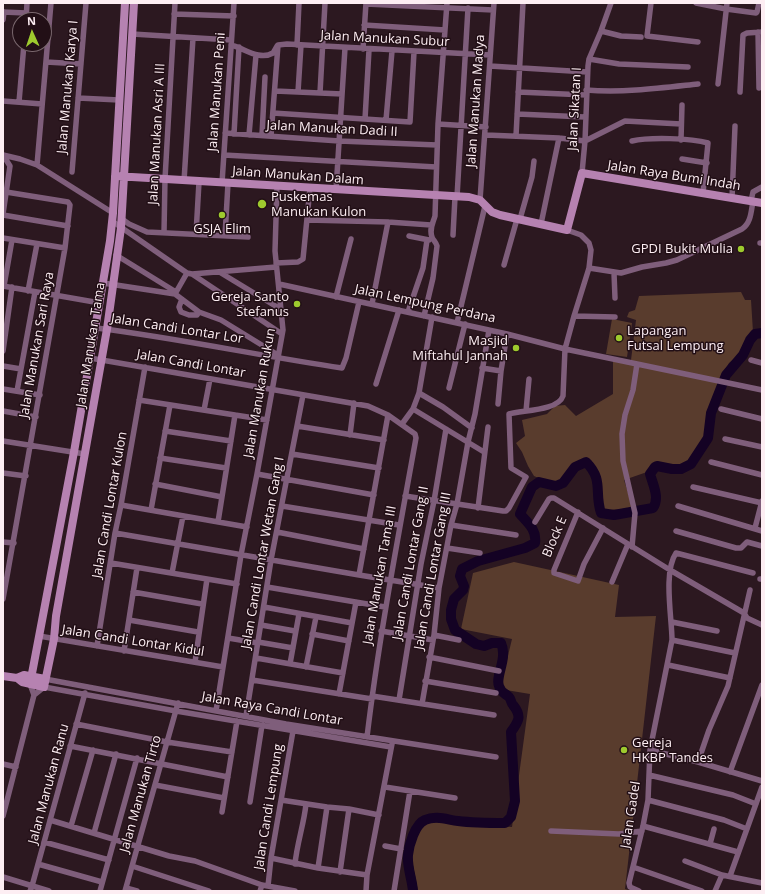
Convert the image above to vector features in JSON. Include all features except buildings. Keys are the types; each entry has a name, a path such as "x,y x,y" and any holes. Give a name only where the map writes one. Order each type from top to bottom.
{"street":[{"path":"37,166 51,3"},
{"name":"Jalan Manukan Karya I","path":"72,172 86,3"},
{"name":"Jalan Manukan Asri A III","path":"164,233 165,179 175,3"},
{"name":"Jalan Manukan Peni","path":"225,236 224,155 234,3"},
{"path":"298,92 299,3"},
{"path":"320,93 325,3"},
{"path":"363,49 366,3 447,5 493,10"},
{"name":"Jalan Manukan Madya","path":"457,323 482,203 494,3"},
{"path":"516,136 523,3"},
{"name":"Jalan Sikatan I","path":"582,173 589,59 602,31 610,3"},
{"path":"651,3 647,36 698,42"},
{"path":"696,3 727,6 756,13 758,12 758,3"},
{"name":"Jalan Manukan Tama","path":"44,683 54,639 114,284 122,219 132,34 129,5"},
{"name":"Jalan Manukan Tama","path":"31,680 74,452 108,252 115,176 119,100 129,5"},
{"path":"408,312 423,268 432,235 431,225 434,218 438,124 447,5"},
{"path":"718,84 727,6"},
{"path":"453,235 462,126 468,8"},
{"path":"3,12 3,20"},
{"path":"174,14 234,16"},
{"path":"364,25 445,30"},
{"path":"602,31 621,36 641,37"},
{"path":"740,92 743,35 747,33 760,32 759,88"},
{"path":"132,34 172,36 231,43 256,55 264,56 273,53 278,45"},
{"path":"184,180 193,38"},
{"path":"271,136 278,45"},
{"name":"Jalan Manukan Subur","path":"278,45 490,55"},
{"path":"234,134 239,47"},
{"path":"336,190 345,48"},
{"path":"365,119 369,50"},
{"path":"386,120 392,51"},
{"path":"19,102 23,52"},
{"path":"273,112 408,122 411,119 414,52"},
{"path":"249,135 256,55"},
{"path":"589,59 619,64 688,67"},
{"path":"46,62 81,64"},
{"path":"490,66 587,72"},
{"path":"262,135 265,77"},
{"path":"518,92 609,92 698,84"},
{"path":"275,91 342,94"},
{"path":"78,98 119,100"},
{"path":"3,101 42,104"},
{"path":"681,140 682,105"},
{"path":"517,114 585,117"},
{"path":"486,135 558,138 585,141 626,122 681,124"},
{"path":"438,124 486,127"},
{"path":"732,198 735,126"},
{"path":"117,127 126,127"},
{"name":"Jalan Manukan Dadi II","path":"225,133 339,141 437,145"},
{"path":"541,224 558,138"},
{"path":"632,141 650,139 708,143 703,193"},
{"path":"3,155 20,159 37,166 112,217 121,228 282,334"},
{"path":"3,155 10,166 3,214 68,226"},
{"path":"224,155 436,167"},
{"path":"682,159 707,163"},
{"path":"504,265 532,177 534,161"},
{"path":"405,496 506,511 526,477 511,468 509,414 542,408 561,401 563,392 565,349 589,268 591,250 588,243 581,235 567,230 582,173"},
{"name":"Jalan Raya Bumi Indah","path":"582,173 762,203"},
{"name":"Jalan Manukan Dalam","path":"115,176 469,198 482,203 492,212 567,230"},
{"path":"196,234 200,182"},
{"name":"Jalan Manukan Rukun","path":"216,711 241,555 283,330 276,265 275,238 277,186"},
{"path":"589,268 621,273 677,260 742,230 747,226 749,221 752,192 762,187"},
{"path":"190,273 221,272 298,262 303,259 310,188"},
{"name":"Jalan Manukan Sari Raya","path":"3,599 57,296 65,248 70,204 68,202 6,192"},
{"path":"122,219 143,231 248,237"},
{"path":"307,220 388,222 431,225"},
{"path":"372,304 388,222"},
{"path":"408,236 436,242 437,246 434,271 424,316"},
{"path":"3,238 65,248"},
{"path":"336,297 351,239"},
{"path":"12,240 4,286 31,292 100,303"},
{"path":"17,391 37,244"},
{"path":"108,252 117,256 176,293 199,312 221,320 278,356"},
{"path":"221,272 282,310"},
{"path":"176,293 190,273"},
{"path":"614,273 614,298"},
{"path":"103,283 176,293"},
{"name":"Jalan Lempung Perdana","path":"279,284 465,324 565,349 762,390"},
{"path":"3,350 12,288"},
{"path":"182,299 179,307 181,312 194,316 199,312"},
{"name":"Jalan Candi Lontar Lor","path":"96,328 211,345 342,368 348,351 359,302"},
{"path":"376,384 399,310"},
{"path":"574,316 615,317"},
{"path":"402,424 413,409 419,393 432,317"},
{"path":"448,388 465,324"},
{"name":"Jalan Candi Lontar Gang III","path":"422,704 451,525 457,504 468,442 472,428 489,330"},
{"path":"498,404 501,371 508,334"},
{"name":"Jalan Candi Lontar","path":"90,358 354,403 368,406 388,415 402,424"},
{"path":"751,360 762,363"},
{"path":"612,582 630,545 635,510 622,461 622,426 633,390 637,364"},
{"path":"3,366 21,369"},
{"name":"Jalan Candi Lontar Kulon","path":"97,646 115,533 145,367"},
{"path":"482,368 501,371"},
{"path":"204,410 210,379"},
{"path":"526,411 529,379"},
{"path":"3,389 40,395"},
{"path":"419,393 443,407 472,428"},
{"name":"Jalan Candi Lontar Wetan Gang I","path":"246,716 271,560 303,395"},
{"path":"139,400 267,420"},
{"path":"350,435 354,403"},
{"path":"150,510 170,405"},
{"path":"413,409 484,452"},
{"path":"721,409 762,419"},
{"path":"3,411 36,417"},
{"path":"218,522 235,415"},
{"path":"359,575 388,415"},
{"name":"Jalan Manukan Tama III","path":"367,737 385,607 416,438 415,434 402,424"},
{"path":"297,426 384,440"},
{"path":"478,508 488,427"},
{"name":"Jalan Candi Lontar Gang II","path":"399,700 446,429"},
{"path":"165,431 231,441"},
{"path":"725,439 762,447"},
{"path":"3,441 85,454"},
{"path":"292,454 379,468"},
{"path":"160,458 226,468"},
{"path":"711,462 762,476"},
{"path":"3,473 26,476"},
{"path":"257,474 374,495"},
{"path":"155,484 222,497"},
{"path":"693,487 762,502 755,528"},
{"path":"535,522 551,498 578,512 670,570 744,613 747,618 762,625"},
{"path":"121,505 247,528"},
{"path":"282,506 399,525"},
{"path":"678,506 762,531"},
{"name":"Block E","path":"578,512 553,571 578,581 584,564 603,528"},
{"path":"172,573 183,516"},
{"path":"451,525 516,535"},
{"path":"676,531 736,548 741,548 747,542 762,546"},
{"path":"277,532 364,549"},
{"path":"115,533 440,588"},
{"path":"3,542 14,544"},
{"path":"447,548 480,553"},
{"path":"670,570 676,553 753,574"},
{"path":"111,563 237,584"},
{"path":"124,651 137,568"},
{"name":"Jalan Gadel","path":"639,891 630,887 629,883 643,828 648,800 650,750 672,640 672,622 669,596 670,570"},
{"path":"195,662 202,604 207,579"},
{"path":"267,587 385,607"},
{"path":"698,762 730,678 750,590"},
{"path":"133,592 202,604"},
{"path":"339,694 356,602"},
{"path":"264,608 352,623"},
{"path":"290,664 299,614"},
{"path":"306,667 316,617"},
{"path":"129,620 198,632"},
{"path":"672,622 717,632"},
{"path":"261,625 296,631"},
{"path":"381,632 459,640"},
{"path":"312,634 349,641"},
{"name":"Jalan Candi Lontar Kidul","path":"39,636 223,667"},
{"path":"228,638 293,648"},
{"path":"672,640 735,653"},
{"path":"429,657 499,671"},
{"path":"256,658 343,673"},
{"path":"668,665 730,678"},
{"path":"3,676 17,678 24,675 31,680 44,683 34,694"},
{"path":"3,816 34,694 31,680"},
{"path":"252,680 339,694 399,700 494,715"},
{"path":"425,681 496,692"},
{"name":"Jalan Raya Candi Lontar","path":"44,683 86,687 178,703 246,716 264,724"},
{"name":"Jalan Raya Candi Lontar","path":"44,683 84,695 237,721 309,730 392,744 496,757"},
{"path":"730,772 762,685"},
{"name":"Jalan Manukan Ranu","path":"31,889 86,687"},
{"name":"Jalan Manukan Tirto","path":"125,889 178,703"},
{"path":"222,812 237,721"},
{"path":"76,724 168,742 232,752"},
{"path":"250,802 264,724"},
{"name":"Jalan Raya Candi Lontar","path":"282,726 293,731 309,730"},
{"name":"Jalan Candi Lempung","path":"260,891 264,885 271,858 293,731"},
{"name":"Jalan Raya Candi Lontar","path":"356,738 367,737 392,744"},
{"path":"366,891 367,875 392,744"},
{"path":"70,746 228,777"},
{"path":"71,826 93,750"},
{"path":"650,750 698,762 762,782"},
{"path":"94,833 116,754"},
{"path":"100,891 137,758"},
{"path":"3,764 16,767"},
{"path":"648,774 733,795 756,804"},
{"path":"155,785 224,798"},
{"path":"384,787 455,798"},
{"path":"730,876 762,787"},
{"path":"394,891 410,791"},
{"path":"281,800 349,809 379,815"},
{"path":"648,800 724,820 747,829"},
{"path":"295,864 306,804"},
{"path":"318,868 327,807"},
{"path":"340,872 349,809"},
{"path":"50,820 137,847 169,856 195,861 264,885 295,891"},
{"path":"551,831 620,834 643,828 738,852"},
{"path":"710,844 714,829"},
{"path":"44,842 108,860"},
{"path":"385,846 400,849"},
{"path":"271,858 340,872 367,875"},
{"path":"685,861 722,875 762,883"},
{"path":"38,864 102,882"},
{"path":"132,866 209,891"},
{"path":"633,867 702,891"},
{"path":"715,891 722,875"},
{"path":"3,877 31,889 49,891"},
{"path":"125,889 137,891"}],"shaded area":[{"path":"741,292 745,300 751,300 753,332 742,352 729,363 720,378 709,411 703,443 689,462 675,466 661,463 654,464 647,472 624,480 633,509 605,510 601,503 600,482 591,460 576,463 572,466 560,483 553,484 534,476 516,443 525,436 522,420 547,414 555,406 565,405 576,416 613,394 613,360 631,360 636,320 627,317 629,312 635,310 639,296"},
{"name":"Lapangan Futsal Lempung","path":"612,319 632,323 627,357 606,354"},
{"path":"514,562 619,585 615,617 656,616 625,889 632,891 418,891 408,839 428,822 512,827 530,694 500,689 512,639 461,629 473,573"}],"waterway":[{"path":"413,891 408,864 408,855 413,835 421,822 438,818 470,822 505,823 511,817 515,801 511,732 518,722 518,712 512,704 510,698 502,692 498,682 503,655 501,643 492,643 484,646 476,644 455,630 451,619 451,610 454,599 463,590 464,586 460,576 462,569 478,561 525,548 535,543 535,534 533,530 520,514 532,487 539,482 556,486 563,483 575,467 586,462 592,468 597,481 601,513 614,515 653,508 656,496 650,474 657,466 681,469 691,464 708,438 711,413 726,375 743,355 750,340 755,334 762,333"}],"place":[{"name":"Puskemas Manukan Kulon","path":"262,204"},
{"name":"GSJA Elim","path":"222,215"},
{"name":"GPDI Bukit Mulia","path":"741,249"},
{"name":"Gereja Santo Stefanus","path":"297,304"},
{"name":"Lapangan Futsal Lempung","path":"619,338"},
{"name":"Masjid Miftahul Jannah","path":"516,348"},
{"name":"Gereja HKBP Tandes","path":"624,750"}]}
